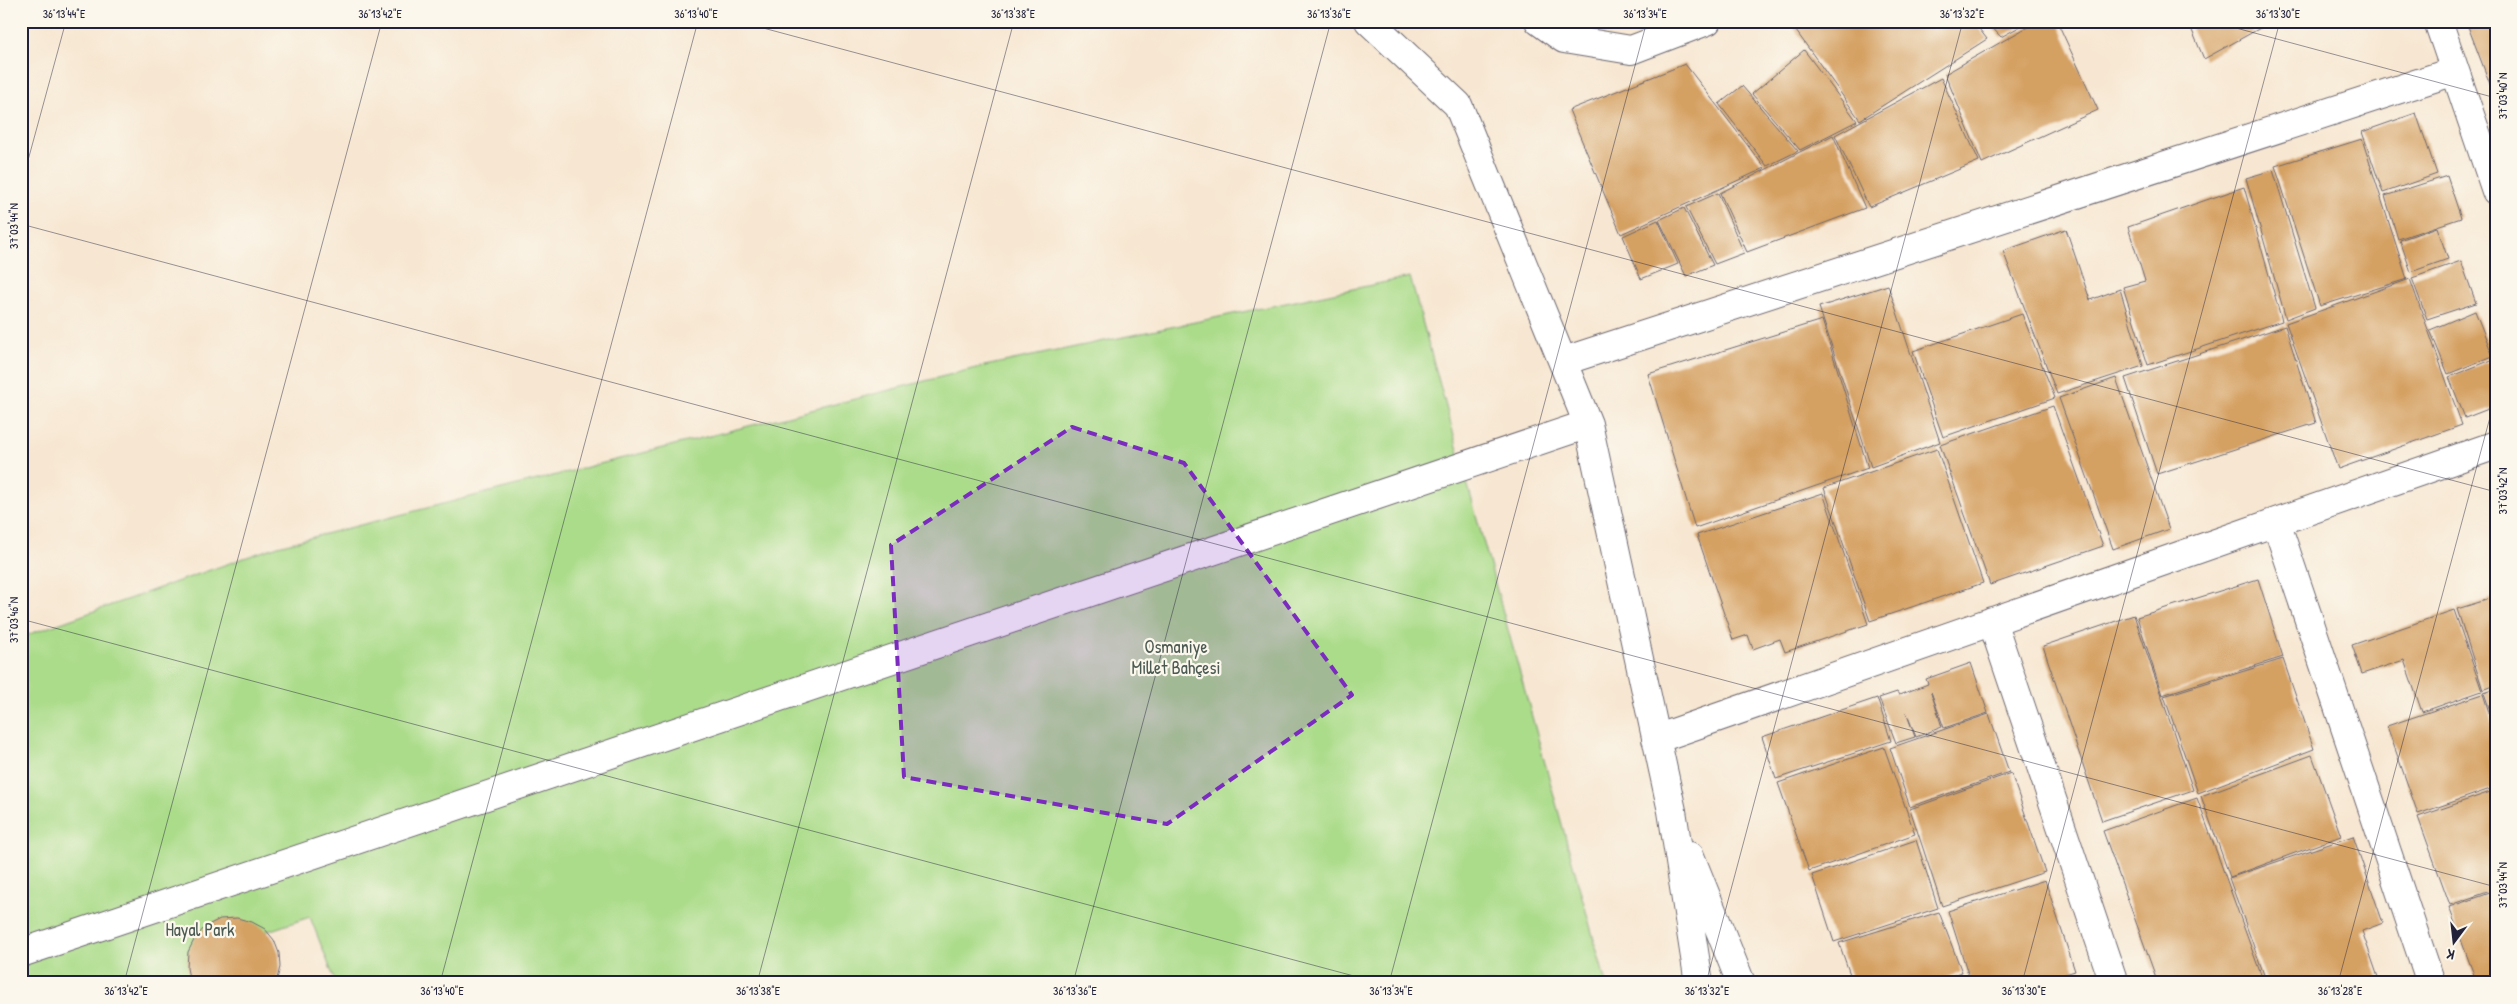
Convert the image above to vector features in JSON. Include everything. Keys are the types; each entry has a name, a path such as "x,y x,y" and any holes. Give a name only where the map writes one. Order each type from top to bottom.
{"street":[{"path":"1369,21 1458,105 1564,361 1588,424 1672,811 1699,983"},
{"path":"1539,21 1564,39 1631,50 1707,21"},
{"path":"2438,21 2496,190"},
{"path":"1564,361 2455,71"},
{"path":"21,953 1588,424"},
{"path":"1656,739 2496,445"},
{"path":"2276,522 2431,983"},
{"path":"1992,621 2114,983"},
{"path":"1672,811 1741,983"}],"highlighted area":[{"path":"1072,427 1184,463 1352,695 1167,824 904,777 891,545"}],"green space":[{"name":"Osmaniye Millet Bahçesi","path":"1410,277 1606,983 336,983 310,917 259,934 278,983 21,983 21,637 278,546 980,367"}],"building":[{"path":"1795,21 1973,21 1987,39 1860,120 1791,24"},
{"path":"1986,21 2030,21 2001,37"},
{"path":"2038,21 2057,21 2098,110 1982,163 1945,74"},
{"path":"2188,21 2273,21 2204,59"},
{"path":"2466,21 2496,21 2496,100"},
{"path":"1804,50 1857,121 1800,150 1752,94"},
{"path":"1685,64 1765,168 1621,234 1569,110"},
{"path":"1941,78 1979,161 1869,207 1835,135"},
{"path":"1742,86 1798,151 1767,166 1719,104"},
{"path":"2416,113 2437,174 2383,193 2362,132"},
{"path":"1833,135 1865,208 1747,252 1720,193"},
{"path":"2362,139 2407,279 2320,306 2275,166"},
{"path":"2273,170 2315,308 2286,319 2246,178"},
{"path":"2447,176 2461,218 2398,239 2385,196"},
{"path":"2244,187 2282,321 2148,365 2123,287 2145,281 2128,227"},
{"path":"1718,193 1744,253 1715,264 1686,207"},
{"path":"1684,208 1713,265 1686,276 1659,220"},
{"path":"1658,220 1678,264 1641,279 1623,236"},
{"path":"2437,227 2448,259 2411,272 2400,240"},
{"path":"2066,229 2090,300 2120,289 2143,366 2057,394 2003,251"},
{"path":"2461,261 2476,303 2427,319 2412,278"},
{"path":"2410,279 2462,425 2338,469 2286,323"},
{"path":"1888,285 1940,442 1871,467 1819,307"},
{"path":"2475,311 2493,356 2448,374 2430,330"},
{"path":"2022,314 2055,398 1943,437 1913,351"},
{"path":"1822,320 1868,468 1695,528 1648,374"},
{"path":"2285,326 2316,423 2157,474 2125,378"},
{"path":"2494,359 2496,406 2465,418 2449,377"},
{"path":"2116,378 2169,529 2113,549 2059,398"},
{"path":"2053,406 2103,546 1990,585 1940,445"},
{"path":"1937,449 1983,583 1870,621 1824,488"},
{"path":"1823,493 1868,624 1785,652 1780,639 1753,649 1748,635 1733,640 1697,535"},
{"path":"2258,579 2283,657 2162,695 2137,617"},
{"path":"2496,597 2496,685 2483,690 2457,609"},
{"path":"2454,610 2482,691 2422,712 2404,660 2362,674 2352,645"},
{"path":"2134,615 2193,790 2102,821 2043,646"},
{"path":"2283,659 2314,749 2198,793 2164,696"},
{"path":"1971,663 1988,713 1944,728 1931,692 1942,727 1916,737 1906,712 1915,737 1896,743 1879,698 1897,692 1899,695 1928,684 1926,679"},
{"path":"2496,689 2496,719 2493,719 2484,693"},
{"path":"2483,694 2496,734 2496,787 2418,814 2387,726"},
{"path":"1877,698 1891,741 1776,779 1762,737"},
{"path":"1989,714 2009,772 1910,807 1890,748"},
{"path":"1884,747 1915,834 1809,871 1778,783"},
{"path":"2312,755 2341,836 2230,877 2201,796"},
{"path":"2011,773 2045,872 1942,906 1910,809"},
{"path":"2496,790 2496,889 2450,905 2418,817"},
{"path":"2197,798 2264,983 2158,983 2103,831"},
{"path":"2353,836 2383,923 2362,931 2380,983 2267,983 2229,878"},
{"path":"1916,840 1938,908 1834,942 1812,875"},
{"path":"2045,880 2075,971 2037,983 1971,983 1948,911"},
{"path":"2496,891 2496,983 2477,983 2449,907"},
{"path":"1939,912 1962,972 1931,983 1853,983 1839,943"},
{"path":"237,918 252,922 265,929 274,940 279,953 280,967 276,983 190,983 187,968 188,952 195,938 206,926 220,919"},
{"path":"2078,977 2080,983 2060,983 2060,982"}],"park label":[{"name":"Hayal Park","path":"200,930"}]}
